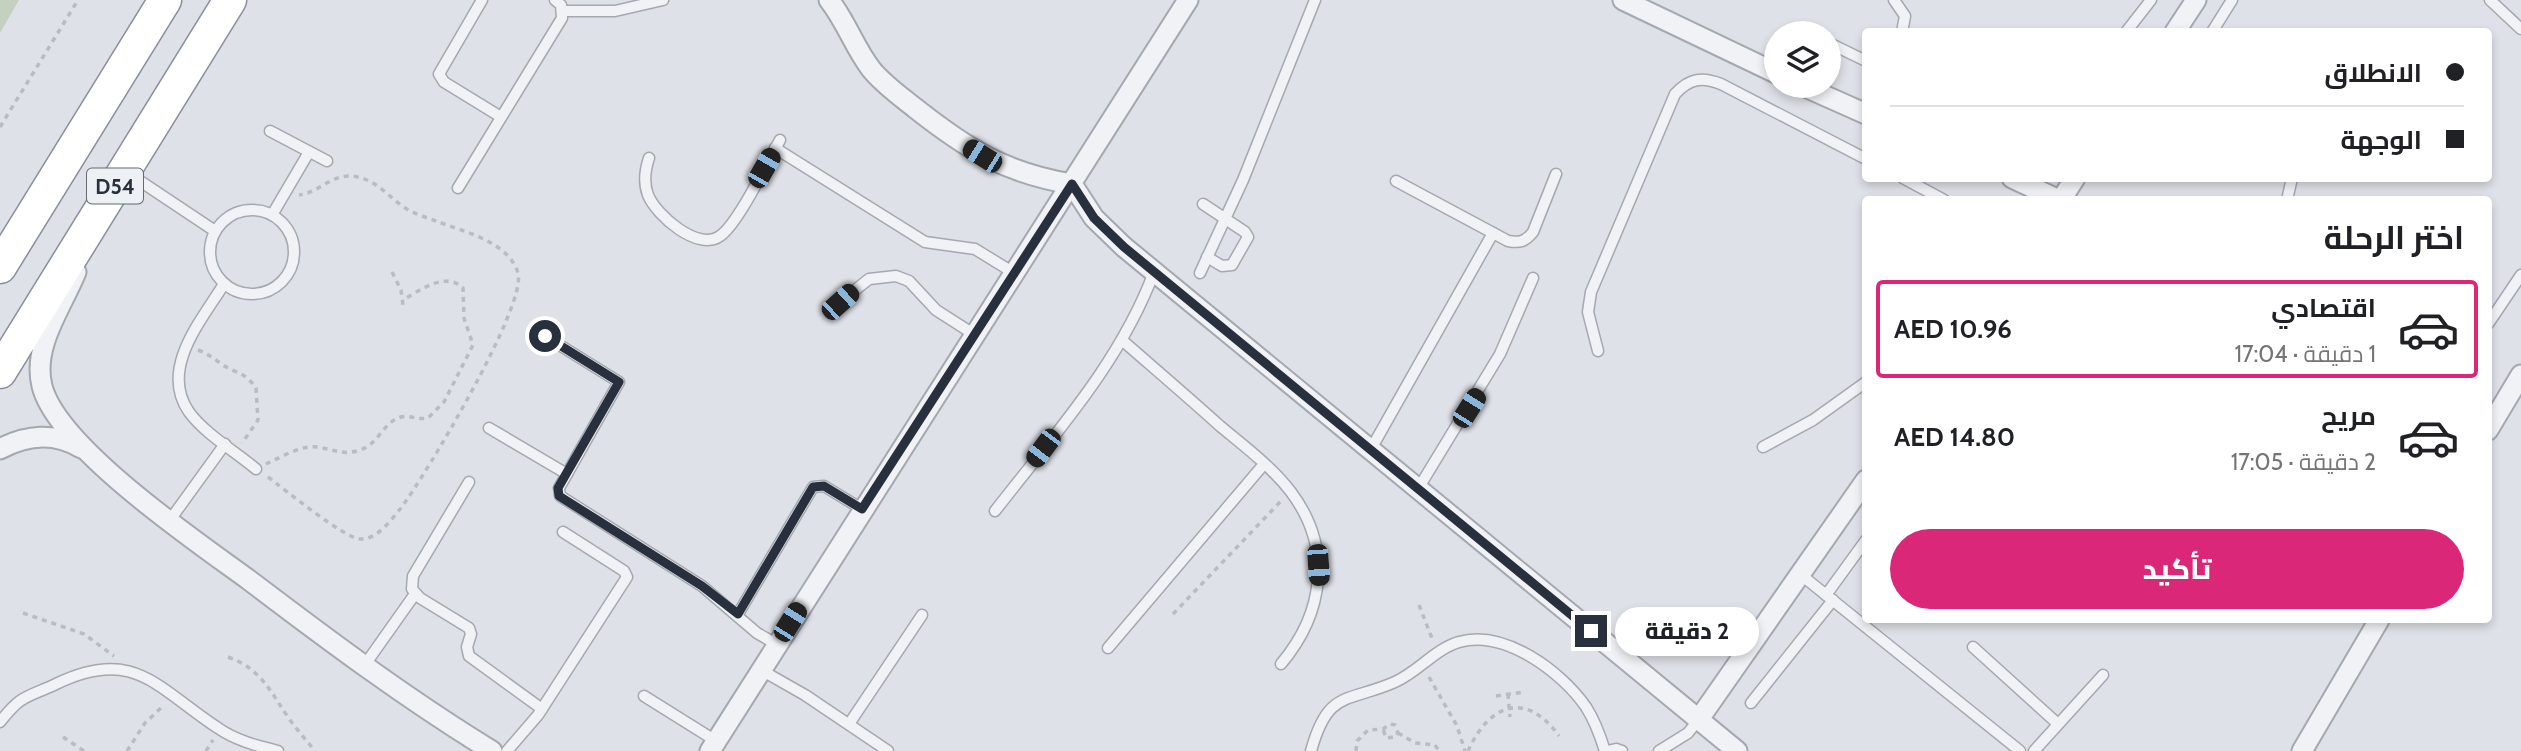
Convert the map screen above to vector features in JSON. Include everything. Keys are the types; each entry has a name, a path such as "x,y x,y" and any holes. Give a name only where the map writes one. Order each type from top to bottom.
{"highway":[{"name":"D54","path":"0,267 165,0"},
{"name":"D54","path":"0,372 230,0"}],"street":[{"path":"829,0 873,72 955,140 1011,170 1072,184 1108,233 1737,751"},
{"path":"713,746 1188,0"},
{"path":"1623,0 1764,68"},
{"path":"2178,28 2196,0"},
{"path":"1830,98 1862,112"},
{"path":"2021,182 2051,196"},
{"path":"89,228 86,248 46,338 40,360 42,387 54,411 90,453 170,520 364,666 492,751"},
{"path":"2492,423 2509,395"},
{"path":"0,449 27,438 49,437 71,442 90,453"},
{"path":"1699,719 1862,486"},
{"path":"2302,751 2377,623"}],"lane":[{"path":"482,0 439,74 444,82 501,117"},
{"path":"555,0 563,11"},
{"path":"563,11 615,11 663,0"},
{"path":"1200,273 1252,159 1315,0"},
{"path":"1894,0 1905,16 1903,28"},
{"path":"2129,28 2151,0"},
{"path":"2214,28 2232,0"},
{"path":"2490,0 2521,29"},
{"path":"458,188 559,24 563,11"},
{"path":"1841,49 1862,59"},
{"path":"1598,351 1588,312 1591,292 1675,94 1684,85 1696,79 1709,79 1862,157"},
{"path":"270,131 327,161"},
{"path":"649,158 645,181 653,204 702,241 713,240 729,227 777,144 925,242 975,249 1014,273"},
{"path":"272,215 309,152"},
{"path":"125,171 215,231"},
{"path":"1396,181 1493,233 1518,243 1527,239 1556,174"},
{"path":"1910,182 1937,196"},
{"path":"1203,204 1245,232 1248,240 1231,265 1222,266 1208,257"},
{"path":"251,210 272,215 288,230 292,240 294,251 290,271 275,288 243,294 224,284 210,259 215,231 230,215 240,211 251,210"},
{"path":"1371,449 1493,233"},
{"path":"995,511 1123,341 1154,271"},
{"path":"2492,318 2521,275"},
{"path":"840,302 869,279 896,276 909,281 936,310 975,335"},
{"path":"1418,489 1500,354 1533,278"},
{"path":"224,284 180,361 178,379 181,398 191,415 256,469"},
{"path":"545,336 619,382 557,492 563,499 702,586 738,614 757,633 776,644"},
{"path":"1123,341 1264,464 1291,491 1310,529 1317,549 1319,581 1313,612 1300,641 1281,664"},
{"path":"1763,447 1813,420 1862,385"},
{"path":"489,428 567,474"},
{"path":"170,520 225,444"},
{"path":"1108,648 1264,464"},
{"path":"364,666 415,594 413,576 469,482"},
{"path":"738,614 813,487 824,486 862,509"},
{"path":"507,751 542,709 627,577 624,571 563,532"},
{"path":"1751,703 1830,598 1862,546"},
{"path":"1800,574 2020,751"},
{"path":"415,594 468,628 471,634 467,647 469,656 542,709"},
{"path":"849,724 922,615"},
{"path":"1311,751 1323,720 1340,699 1382,687 1424,666 1438,653 1456,643 1477,638 1498,641 1517,650 1568,687 1585,706 1607,751 1616,748 1622,751"},
{"path":"1973,647 2058,724"},
{"path":"0,722 16,702 32,692 102,668 128,670 175,695 219,729 278,751"},
{"path":"760,670 888,751"},
{"path":"2034,751 2102,675"},
{"path":"644,696 713,746"},
{"path":"1659,751 1688,733 1699,719"}],"path":[{"path":"0,127 78,0"},
{"path":"256,469 350,537 360,539 377,533 411,494 502,335 519,288 515,265 504,252 490,243 411,212 375,183 348,176 337,178 309,193 286,192"},
{"path":"256,469 304,448 316,447 345,453 360,450 377,441 388,424 398,418 428,418 438,409 473,345 464,318 463,288 458,283 441,282 403,303 392,272"},
{"path":"188,343 225,366 239,370 256,388 258,421 237,454"},
{"path":"1173,614 1291,491"},
{"path":"1419,605 1438,653"},
{"path":"23,612 84,634 128,670"},
{"path":"228,657 250,667 263,677 290,720 315,751"},
{"path":"1424,666 1457,726 1467,751"},
{"path":"1496,696 1524,692"},
{"path":"1508,694 1510,717"},
{"path":"127,751 145,723 175,695"},
{"path":"1467,751 1486,722 1509,707 1522,707 1535,714 1559,736"},
{"path":"1356,751 1362,735 1368,730 1383,729 1390,724 1395,725 1398,733 1415,743 1435,745 1439,751"},
{"path":"1383,729 1386,738 1395,737 1398,733"},
{"path":"63,737 84,751"}],"green space":[{"path":"0,0 19,0 0,33"}],"route":[{"path":"545,336 614,376 619,382 558,488 559,496 702,586 738,614 813,487 824,486 862,509 1072,184 1094,218 1124,247 1591,631"}]}
